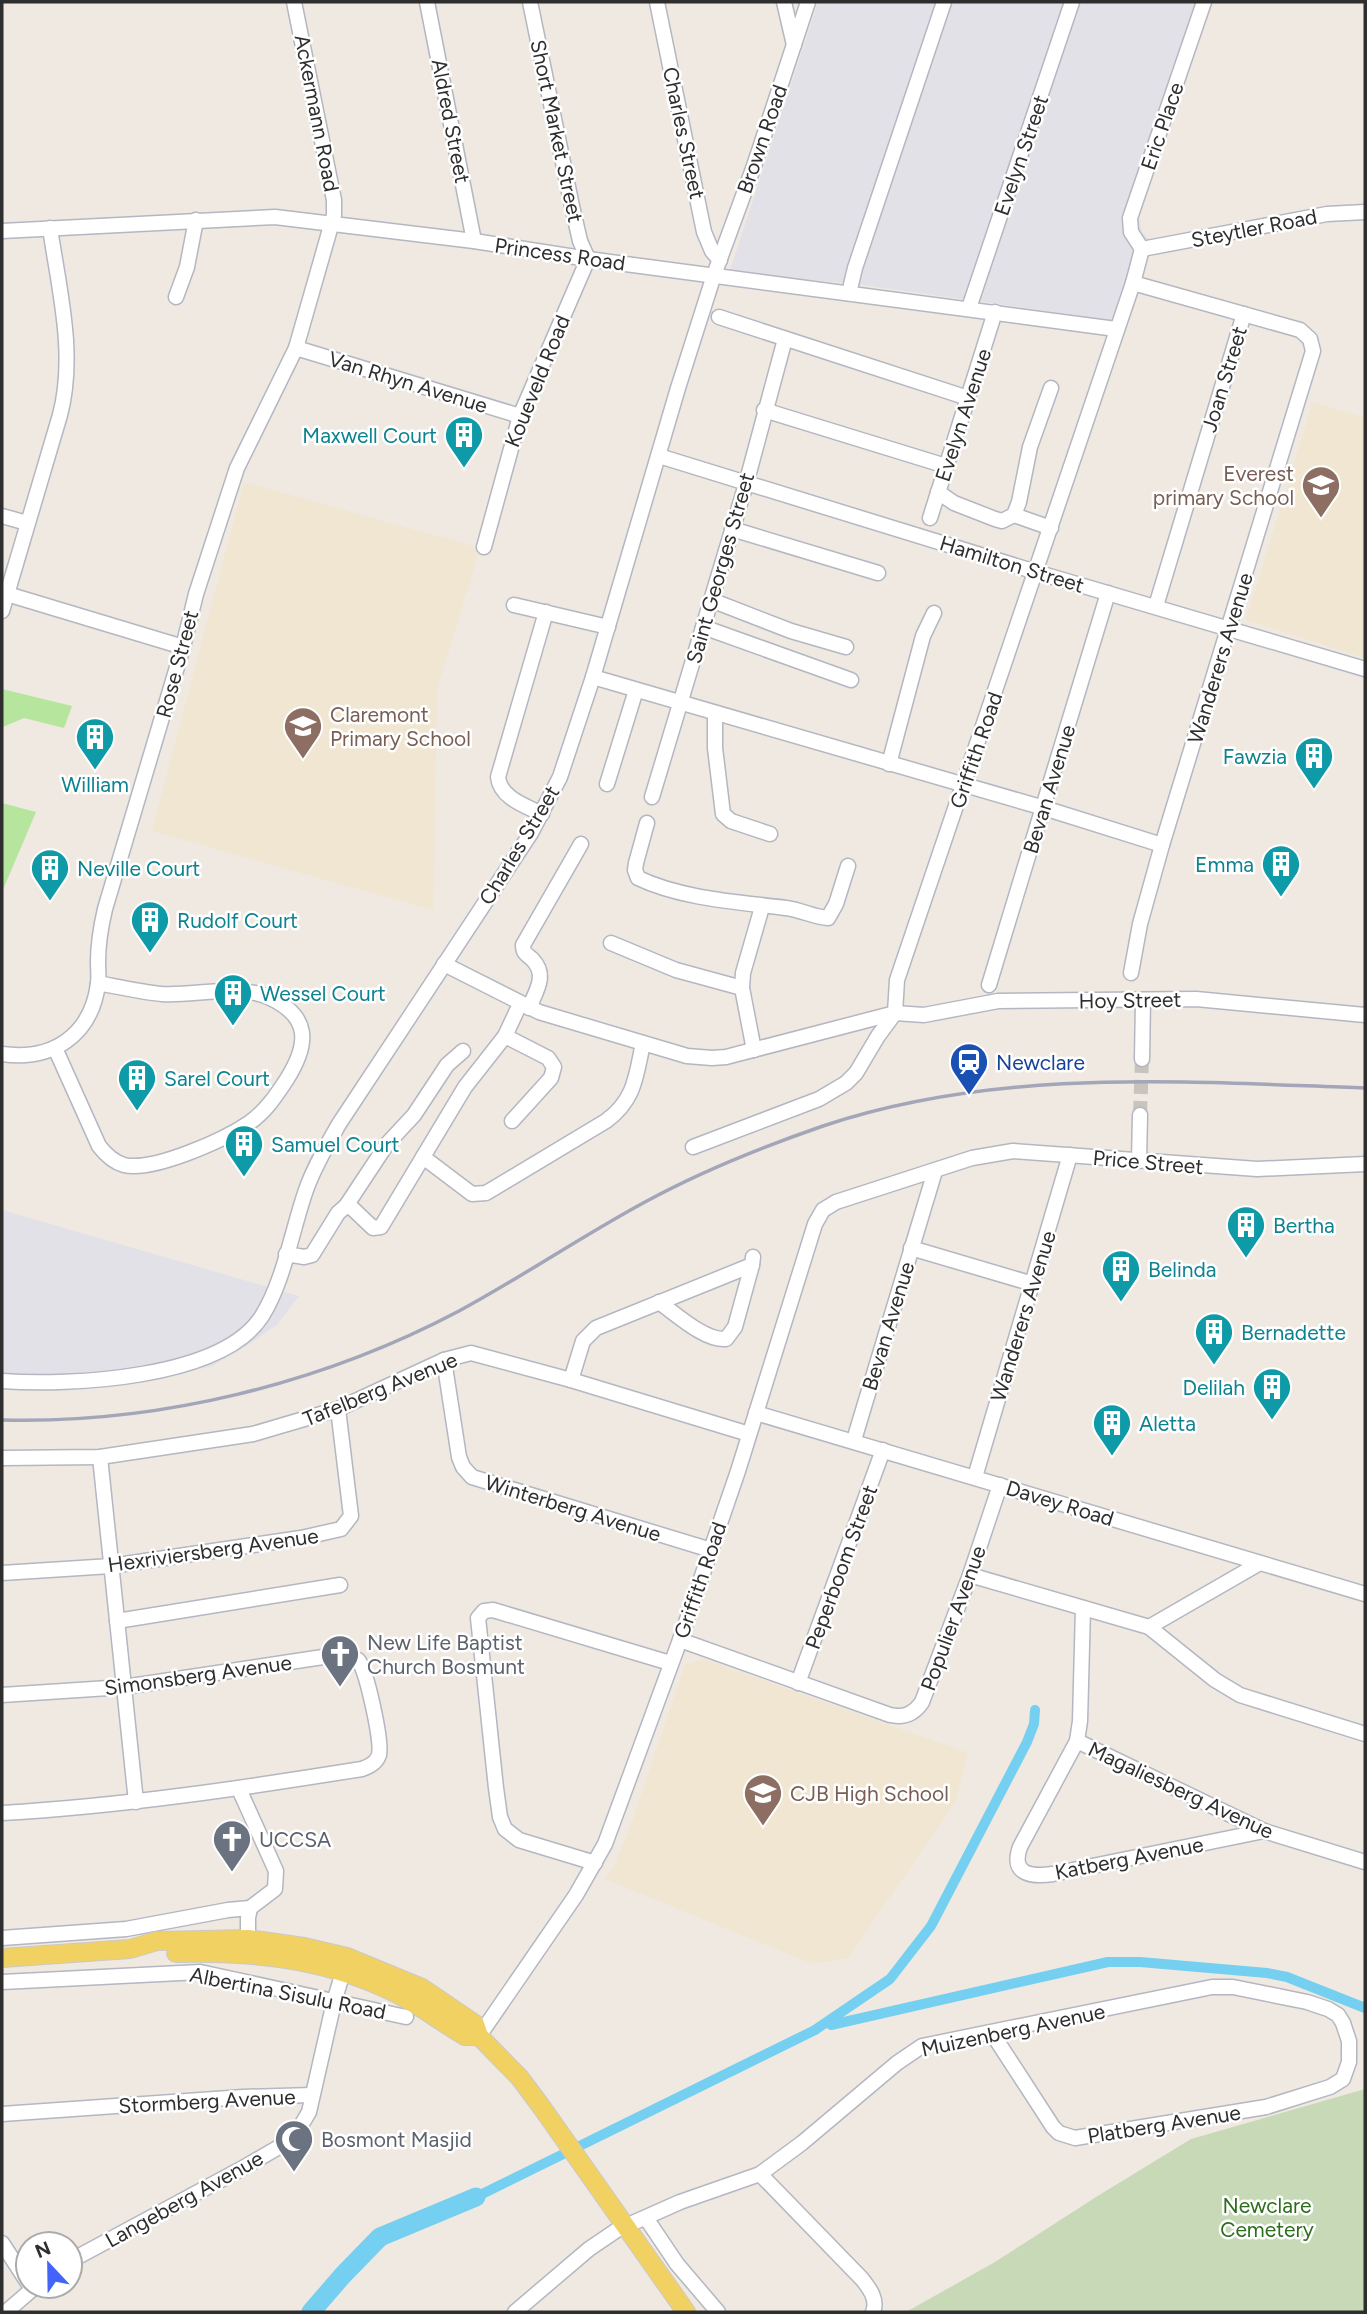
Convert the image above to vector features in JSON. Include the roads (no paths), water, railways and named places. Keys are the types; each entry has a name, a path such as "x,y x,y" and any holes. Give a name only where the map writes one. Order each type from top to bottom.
{"main road":[{"name":"Albertina Sisulu Road","path":"2,1958 130,1949 157,1941 248,1946 300,1961 345,1965 466,2036 479,2036 520,2078 686,2312"}],"street":[{"name":"Ackermann Road","path":"294,2 334,200 331,225"},
{"name":"Aldred Street","path":"427,2 474,241"},
{"name":"Short Market Street","path":"530,2 572,206 580,241 588,259"},
{"name":"Charles Street","path":"657,2 704,232 712,251 720,260"},
{"path":"784,2 794,46"},
{"name":"Brown Road","path":"714,275 808,2"},
{"path":"849,293 944,2"},
{"name":"Evelyn Street","path":"969,308 1072,2"},
{"name":"Eric Place","path":"1142,249 1131,232 1130,218 1204,2"},
{"name":"Steytler Road","path":"1142,249 1327,214 1365,212"},
{"name":"Princess Road","path":"2,231 262,216 474,241 588,259 1116,329"},
{"path":"176,297 187,267 196,220"},
{"name":"Rose Street","path":"2,1055 35,1055 69,1040 81,1029 94,1000 105,909 183,648 196,594 237,468 296,348 331,225"},
{"path":"2,611 60,415 66,384 66,338 50,228"},
{"name":"Griffith Road","path":"693,1147 834,1091 856,1073 895,1013 898,980 1133,283 1142,249"},
{"name":"Koueveld Road","path":"484,547 520,416 588,259"},
{"name":"Charles Street","path":"2,1381 71,1382 167,1369 211,1354 247,1333 263,1315 271,1299 309,1182 321,1156 339,1124 542,814 559,776 593,677 714,275"},
{"path":"1133,283 1244,314"},
{"name":"Evelyn Avenue","path":"930,518 995,312"},
{"name":"Wanderers Avenue","path":"1131,973 1140,924 1162,845 1313,351 1312,344 1300,330 1244,314"},
{"name":"Joan Street","path":"1156,606 1244,314"},
{"path":"719,317 968,398"},
{"name":"Saint Georges Street","path":"652,797 746,484 785,339"},
{"name":"Van Rhyn Avenue","path":"296,348 520,416"},
{"path":"938,492 954,503 995,519 1002,521 1013,515 1019,502 1030,447 1051,388"},
{"path":"764,410 946,466"},
{"name":"Hamilton Street","path":"659,456 1036,572 1365,669"},
{"path":"1013,515 1051,528"},
{"path":"2,516 27,523"},
{"path":"732,529 878,573"},
{"name":"Bevan Avenue","path":"989,985 1108,593"},
{"path":"7,594 183,648"},
{"path":"711,600 790,631 846,647"},
{"path":"514,605 608,627"},
{"path":"542,814 506,794 498,783 498,777 546,612"},
{"path":"889,764 923,636 934,613"},
{"path":"703,627 852,680"},
{"path":"593,677 1162,845"},
{"path":"607,784 636,690"},
{"path":"715,713 715,748 723,814 731,821 770,834"},
{"path":"648,823 636,863 638,878 683,892 762,907 800,910 828,918 836,904 848,866"},
{"path":"346,1206 352,1208 373,1228 379,1229 465,1087 505,1036 541,978 539,969 525,954 523,945 581,844"},
{"path":"754,1049 742,988 743,973 762,907"},
{"path":"611,943 676,970 742,988"},
{"name":"Hoy Street","path":"444,964 524,1006 701,1058 726,1056 895,1013 924,1015 998,1001 1210,1000 1365,1015"},
{"path":"55,1048 99,1146 109,1158 122,1165 138,1167 171,1159 249,1123 278,1094 298,1061 303,1038 297,1020 290,1011 265,996 247,992 163,994 98,983"},
{"path":"1142,1059 1143,1000"},
{"path":"505,1036 548,1058 554,1066 551,1078 512,1121"},
{"path":"423,1157 472,1194 486,1193 606,1122 623,1108 632,1090 643,1043"},
{"path":"286,1254 310,1257 387,1143 414,1115 447,1065 463,1051"},
{"path":"1139,1161 1140,1115"},
{"name":"Price Street","path":"934,1171 999,1152 1256,1169 1365,1164"},
{"name":"Wanderers Avenue","path":"975,1477 1070,1155"},
{"name":"Griffith Road","path":"479,2036 518,1982 595,1863 611,1829 711,1550 818,1216 822,1210 836,1202 934,1171"},
{"name":"Bevan Avenue","path":"853,1440 934,1171"},
{"path":"911,1248 1033,1284"},
{"path":"571,1380 580,1347 588,1335 608,1323 752,1261 735,1327 726,1339 716,1339 692,1327 659,1302"},
{"name":"Tafelberg Avenue","path":"2,1458 100,1457 253,1434 338,1409 444,1360 463,1354 482,1355 749,1434"},
{"name":"Winterberg Avenue","path":"444,1360 459,1457 472,1477 711,1550"},
{"name":"Hexriviersberg Avenue","path":"2,1573 111,1566 301,1538 341,1529 351,1516 338,1409"},
{"name":"Davey Road","path":"756,1413 1260,1563 1364,1588"},
{"name":"Peperboom Street","path":"798,1683 883,1450"},
{"path":"100,1457 136,1802"},
{"name":"Populier Avenue","path":"680,1640 890,1716 912,1713 922,1702 970,1575 1000,1485"},
{"path":"1149,1627 1260,1563"},
{"path":"970,1575 1149,1627 1215,1680 1240,1695 1365,1734"},
{"path":"117,1621 340,1585"},
{"name":"Katberg Avenue","path":"1083,1608 1077,1741 1020,1847 1018,1862 1021,1870 1027,1875 1053,1874 1264,1831"},
{"path":"595,1863 519,1840 505,1829 500,1817 478,1618 484,1611 493,1610 670,1663"},
{"name":"Simonsberg Avenue","path":"2,1695 124,1687 342,1655 358,1660 368,1679 379,1745 379,1753 374,1763 362,1769 239,1789"},
{"name":"Magaliesberg Avenue","path":"1077,1741 1264,1831 1365,1862"},
{"path":"2,1813 136,1802 239,1789 276,1871 275,1889 250,1908 126,1929 2,1938"},
{"path":"248,1946 250,1908"},
{"name":"Stormberg Avenue","path":"2,2114 243,2097 312,2095 345,1965"},
{"name":"Albertina Sisulu Road","path":"2,1982 200,1972 406,2017"},
{"name":"Muizenberg Avenue","path":"524,2309 589,2249 626,2226 680,2202 760,2174 915,2050 931,2044 1212,1987 1233,1987 1307,2002 1338,2015 1347,2032 1350,2051 1347,2072 1343,2079"},
{"name":"Platberg Avenue","path":"992,2033 1053,2127 1059,2133 1076,2138 1266,2107 1330,2087 1343,2079"},
{"name":"Langeberg Avenue","path":"84,2253 279,2147 304,2123 312,2095"},
{"path":"760,2174 862,2279 872,2292 873,2312"},
{"path":"646,2218 671,2256 718,2312"},
{"path":"2,2243 14,2260"}],"waterway":[{"path":"476,2197 815,2030 890,1979 931,1926 1027,1742 1034,1724 1035,1710"},
{"path":"831,2025 1108,1962 1140,1962 1267,1973 1287,1977 1365,2008"},
{"path":"311,2312 380,2237 476,2197"}],"tunnel":[{"path":"1140,1115 1142,1059"}],"railway":[{"path":"2,1420 120,1415 179,1407 295,1379 406,1337 459,1311 622,1215 688,1180 800,1134 889,1107 956,1094 1024,1086 1092,1083 1229,1083 1365,1088"}],"place":[{"name":"Maxwell Court","path":"464,469"},
{"name":"Everest primary School","path":"1321,519"},
{"name":"Claremont Primary School","path":"303,760"},
{"name":"William","path":"95,771"},
{"name":"Fawzia","path":"1314,790"},
{"name":"Emma","path":"1281,898"},
{"name":"Neville Court","path":"50,902"},
{"name":"Rudolf Court","path":"150,954"},
{"name":"Wessel Court","path":"233,1027"},
{"name":"Newclare","path":"969,1096"},
{"name":"Sarel Court","path":"137,1112"},
{"name":"Samuel Court","path":"244,1178"},
{"name":"Bertha","path":"1246,1259"},
{"name":"Belinda","path":"1121,1303"},
{"name":"Bernadette","path":"1214,1366"},
{"name":"Delilah","path":"1272,1421"},
{"name":"Aletta","path":"1112,1457"},
{"name":"New Life Baptist Church Bosmunt","path":"340,1688"},
{"name":"CJB High School","path":"763,1827"},
{"name":"UCCSA","path":"232,1873"},
{"name":"Bosmont Masjid","path":"294,2173"}],"park label":[{"name":"Newclare Cemetery","path":"1267,2217"}]}
